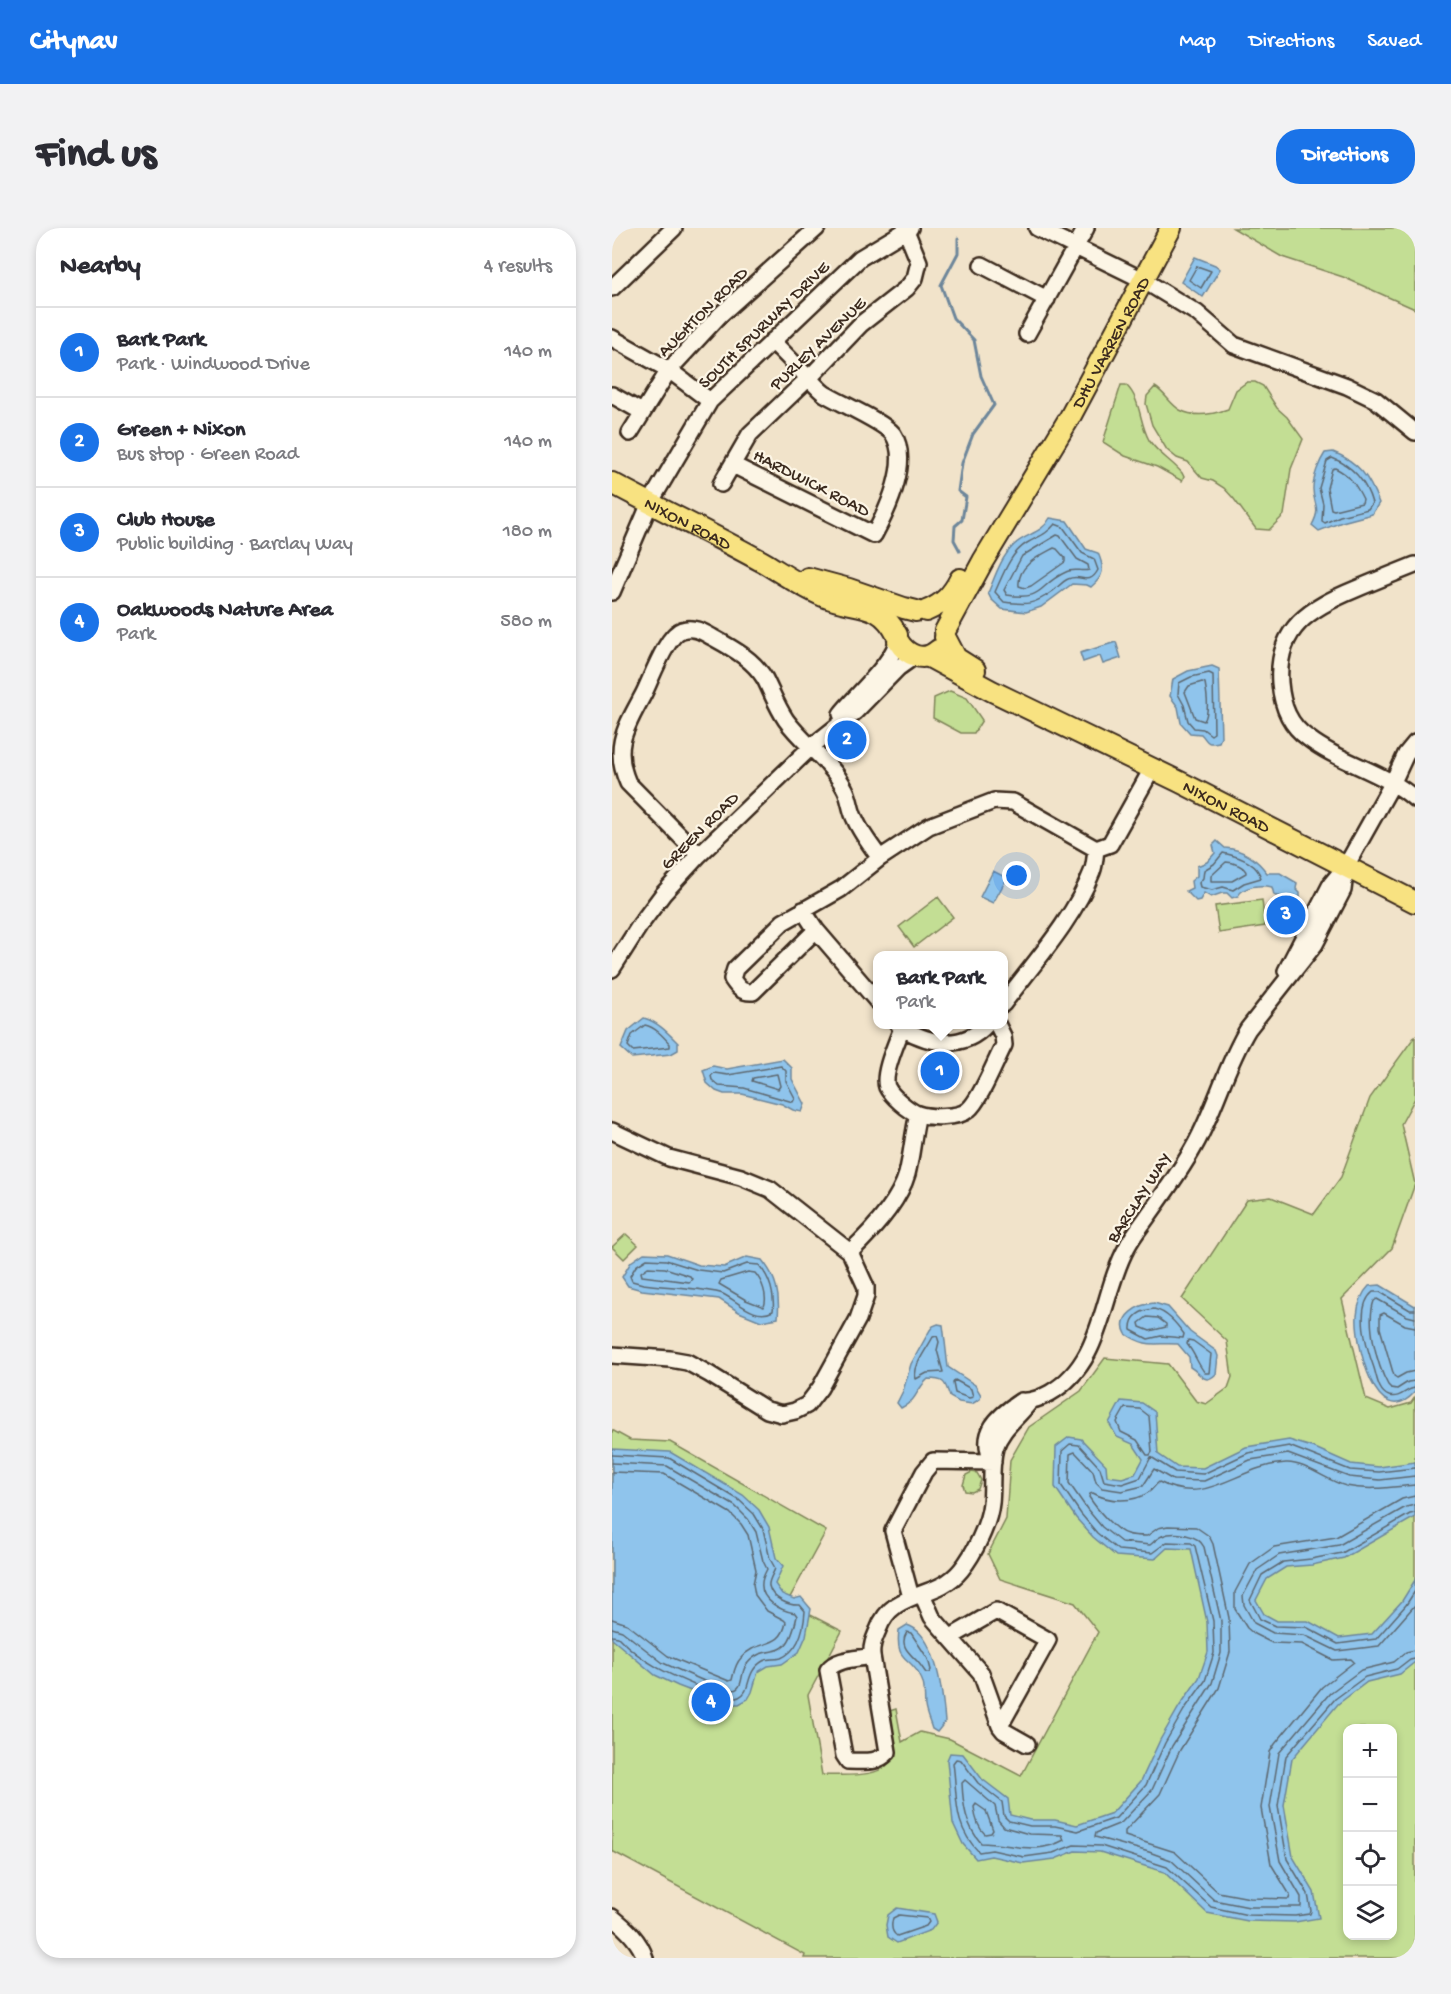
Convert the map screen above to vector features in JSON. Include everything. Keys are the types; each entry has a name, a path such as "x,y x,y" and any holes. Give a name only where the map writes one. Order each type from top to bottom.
{"main road":[{"name":"DHU VARREN ROAD","path":"945,634 982,561 1070,417 1170,228"},
{"name":"DHU VARREN ROAD","path":"921,610 946,600 954,591 982,539 1046,454"},
{"name":"NIXON ROAD","path":"612,483 826,597 877,612 889,621 897,638"},
{"name":"NIXON ROAD","path":"763,562 812,580 849,589 904,608 921,610"},
{"path":"921,610 938,618 945,634 937,652 924,657 906,650 897,638 907,615 921,610"},
{"name":"NIXON ROAD","path":"945,634 956,658 1037,711"},
{"name":"NIXON ROAD","path":"924,657 1037,711 1415,902"}],"street":[{"path":"612,288 674,228"},
{"name":"AUGHTON ROAD","path":"630,433 669,370 720,315 817,228"},
{"name":"SOUTH SPURWAY DRIVE","path":"614,582 650,503 710,401 860,258 907,228"},
{"name":"PURLEY AVENUE","path":"721,484 750,435 861,324 907,288 915,278 919,262 907,228"},
{"path":"1037,228 1143,280 1197,313 1234,345 1267,359 1347,386 1376,400 1415,432"},
{"path":"1027,334 1086,228"},
{"path":"982,264 1047,299"},
{"path":"612,338 669,370 710,401"},
{"path":"772,342 809,378"},
{"name":"HARDWICK ROAD","path":"733,465 874,535 895,490 899,463 893,434 823,392 809,378"},
{"path":"612,395 642,412"},
{"path":"1415,565 1328,600 1306,615 1288,638 1280,668 1283,703 1296,729 1330,752 1392,784 1415,799"},
{"path":"699,855 628,783 618,760 621,733 672,636 681,630 691,628 740,653 764,678 786,719 835,771 847,791 854,819 880,858"},
{"name":"GREEN ROAD","path":"829,732 847,706 888,660 897,638"},
{"name":"GREEN ROAD","path":"612,969 663,894 699,855 811,747 855,712 898,668 912,658 924,657"},
{"name":"BARCLAY WAY","path":"872,1656 831,1665 828,1670 844,1755 848,1761 874,1761 883,1758 888,1752 871,1648 880,1622 890,1608 948,1582 963,1568 989,1517 995,1449 1003,1431 1030,1402 1068,1381 1086,1358 1126,1248 1172,1183 1194,1147 1210,1117 1239,1044 1253,1022 1272,1001 1331,884 1346,866 1415,743"},
{"path":"816,930 753,992 746,992 738,988 732,979 735,969 783,922 841,889 880,858 929,826 994,801 1013,802 1096,849 1110,844 1152,769"},
{"path":"1008,998 1045,950 1074,906 1093,871 1096,849"},
{"path":"803,910 816,930 873,996"},
{"path":"899,1029 887,1073 887,1086 904,1105 918,1114 955,1116 968,1112 975,1103 1004,1045 1000,1029"},
{"path":"904,1029 930,1041 956,1042 971,1039 982,1029"},
{"path":"850,1252 866,1237 890,1205 906,1176 918,1114"},
{"path":"612,1131 669,1158 741,1177 770,1189 850,1252 866,1287 866,1296 858,1319 814,1397 807,1405 795,1411 783,1414 766,1410 687,1362 612,1355"},
{"path":"993,1462 933,1461 924,1472 893,1531 916,1595 932,1617 981,1672 1000,1726 1004,1731 1027,1744"},
{"path":"951,1636 996,1611 1048,1640 1000,1726"},
{"path":"612,1917 627,1928 645,1958"}],"green space":[{"path":"1233,228 1415,228 1415,309 1343,277 1282,257"},
{"path":"1247,382 1255,382 1263,386 1277,408 1287,417 1303,439 1291,469 1284,515 1269,530 1256,529 1224,488 1213,481 1202,478 1188,462 1177,458 1167,450 1152,425 1146,404 1147,396 1155,387 1180,410 1198,415 1217,412 1228,409 1236,390"},
{"path":"1121,385 1126,385 1135,397 1149,440 1182,473 1184,477 1182,481 1157,467 1125,456 1103,442"},
{"path":"950,691 967,698 982,720 974,733 961,733 933,718 934,698"},
{"path":"938,897 953,917 914,947 899,927"},
{"path":"1262,900 1265,926 1219,933 1215,906"},
{"path":"1415,1036 1415,1098 1401,1124 1415,1184 1392,1248 1342,1299 1366,1399 1390,1409 1411,1403 1415,1397 1415,1946 1407,1958 804,1958 805,1955 612,1851 612,1430 630,1440 670,1442 826,1531 787,1603 842,1631 808,1695 822,1775 874,1772 890,1762 893,1744 886,1712 896,1709 902,1742 920,1732 950,1739 1021,1776 1098,1632 1075,1603 1000,1579 988,1554 1006,1519 1010,1460 1029,1427 1081,1391 1105,1358 1168,1364 1196,1401 1206,1404 1228,1388 1232,1377 1227,1341 1182,1299 1247,1200 1271,1197 1314,1214 1341,1177 1370,1098"},
{"path":"929,1062 940,1065 953,1064 954,1069 951,1074 931,1078 925,1065"},
{"path":"626,1234 638,1245 624,1259 612,1247"},
{"path":"972,1472 977,1473 981,1480 978,1489 972,1492 965,1491 963,1485 966,1475"}],"water":[{"path":"1195,257 1220,269 1203,297 1181,282"},
{"path":"1333,452 1350,461 1362,472 1379,503 1372,514 1319,531 1312,525 1317,510 1313,494 1314,480 1325,453"},
{"path":"1050,518 1067,521 1086,549 1098,553 1102,564 1101,576 1091,587 1072,584 1041,607 1026,612 1002,609 988,593 1001,562 1013,546 1042,528"},
{"path":"1116,642 1121,658 1103,664 1100,656 1083,662 1080,653"},
{"path":"1212,666 1219,669 1221,737 1219,742 1211,743 1207,742 1201,734 1190,733 1181,723 1178,707 1170,696 1173,679 1188,671"},
{"path":"1217,841 1225,848 1237,850 1249,856 1267,873 1280,873 1297,883 1296,889 1300,893 1300,898 1277,896 1274,895 1272,887 1263,886 1248,888 1232,898 1227,893 1211,897 1204,893 1200,900 1196,901 1186,891 1192,888 1191,881 1197,876 1197,866 1207,862 1215,853 1213,845"},
{"path":"993,871 1007,878 993,903 980,897"},
{"path":"644,1018 667,1032 678,1043 678,1050 671,1054 632,1058 621,1048 628,1031"},
{"path":"783,1059 792,1068 792,1079 805,1104 802,1112 782,1104 742,1094 724,1094 716,1091 707,1083 703,1070 713,1066 727,1069"},
{"path":"644,1253 667,1254 699,1265 724,1267 747,1257 762,1260 771,1273 776,1287 778,1318 761,1321 739,1312 719,1299 642,1290 628,1286 622,1277 631,1262"},
{"path":"1380,1285 1415,1306 1415,1392 1401,1402 1389,1402 1379,1394 1364,1363 1360,1345 1357,1316 1360,1300 1369,1286"},
{"path":"1154,1303 1168,1307 1190,1332 1216,1351 1218,1356 1216,1374 1205,1379 1190,1367 1189,1357 1178,1344 1140,1342 1126,1334 1124,1322 1131,1312"},
{"path":"938,1324 943,1325 948,1367 975,1385 981,1395 980,1399 972,1404 959,1402 950,1397 944,1382 928,1379 914,1398 901,1408 897,1403 911,1364 930,1330"},
{"path":"1121,1401 1142,1403 1155,1412 1158,1454 1177,1467 1203,1468 1246,1447 1289,1440 1315,1448 1351,1464 1379,1467 1415,1462 1415,1517 1344,1558 1312,1565 1286,1567 1267,1579 1256,1600 1264,1614 1277,1621 1308,1621 1339,1638 1372,1634 1402,1601 1415,1580 1415,1662 1400,1674 1367,1682 1338,1704 1292,1759 1284,1805 1293,1857 1314,1892 1319,1918 1295,1922 1248,1921 1207,1913 1164,1872 1100,1852 1075,1851 1055,1859 1023,1863 991,1856 976,1859 963,1844 953,1823 947,1760 950,1753 963,1754 982,1779 1008,1799 1010,1815 1030,1820 1055,1820 1077,1825 1112,1813 1141,1781 1160,1740 1199,1678 1208,1652 1207,1622 1191,1549 1167,1548 1155,1559 1116,1556 1093,1537 1076,1518 1055,1487 1056,1447 1069,1437 1081,1439 1106,1465 1107,1476 1122,1478 1135,1474 1143,1459 1133,1444 1117,1437 1109,1423"},
{"path":"612,1449 670,1452 743,1495 759,1510 769,1527 776,1558 783,1566 775,1584 782,1594 794,1599 801,1597 811,1609 806,1636 799,1652 782,1664 768,1666 758,1672 748,1699 739,1704 725,1704 655,1675 612,1639"},
{"path":"907,1625 925,1640 936,1667 945,1722 937,1732 932,1729 926,1712 923,1681 917,1670 901,1654 899,1648 899,1630"},
{"path":"897,1908 934,1914 937,1922 931,1930 897,1943 888,1937 886,1925 888,1915"}],"waterway":[{"path":"958,238 958,253 941,285 953,318 974,340 981,376 994,405 973,434 962,463 958,491 966,497 962,520 955,526 954,540 960,551"}],"place":[{"name":"Green + Nixon","path":"847,740"},
{"name":"Club House","path":"1286,915"},
{"name":"Bark Park","path":"940,1071"},
{"name":"Oakwoods Nature Area","path":"711,1702"}]}
